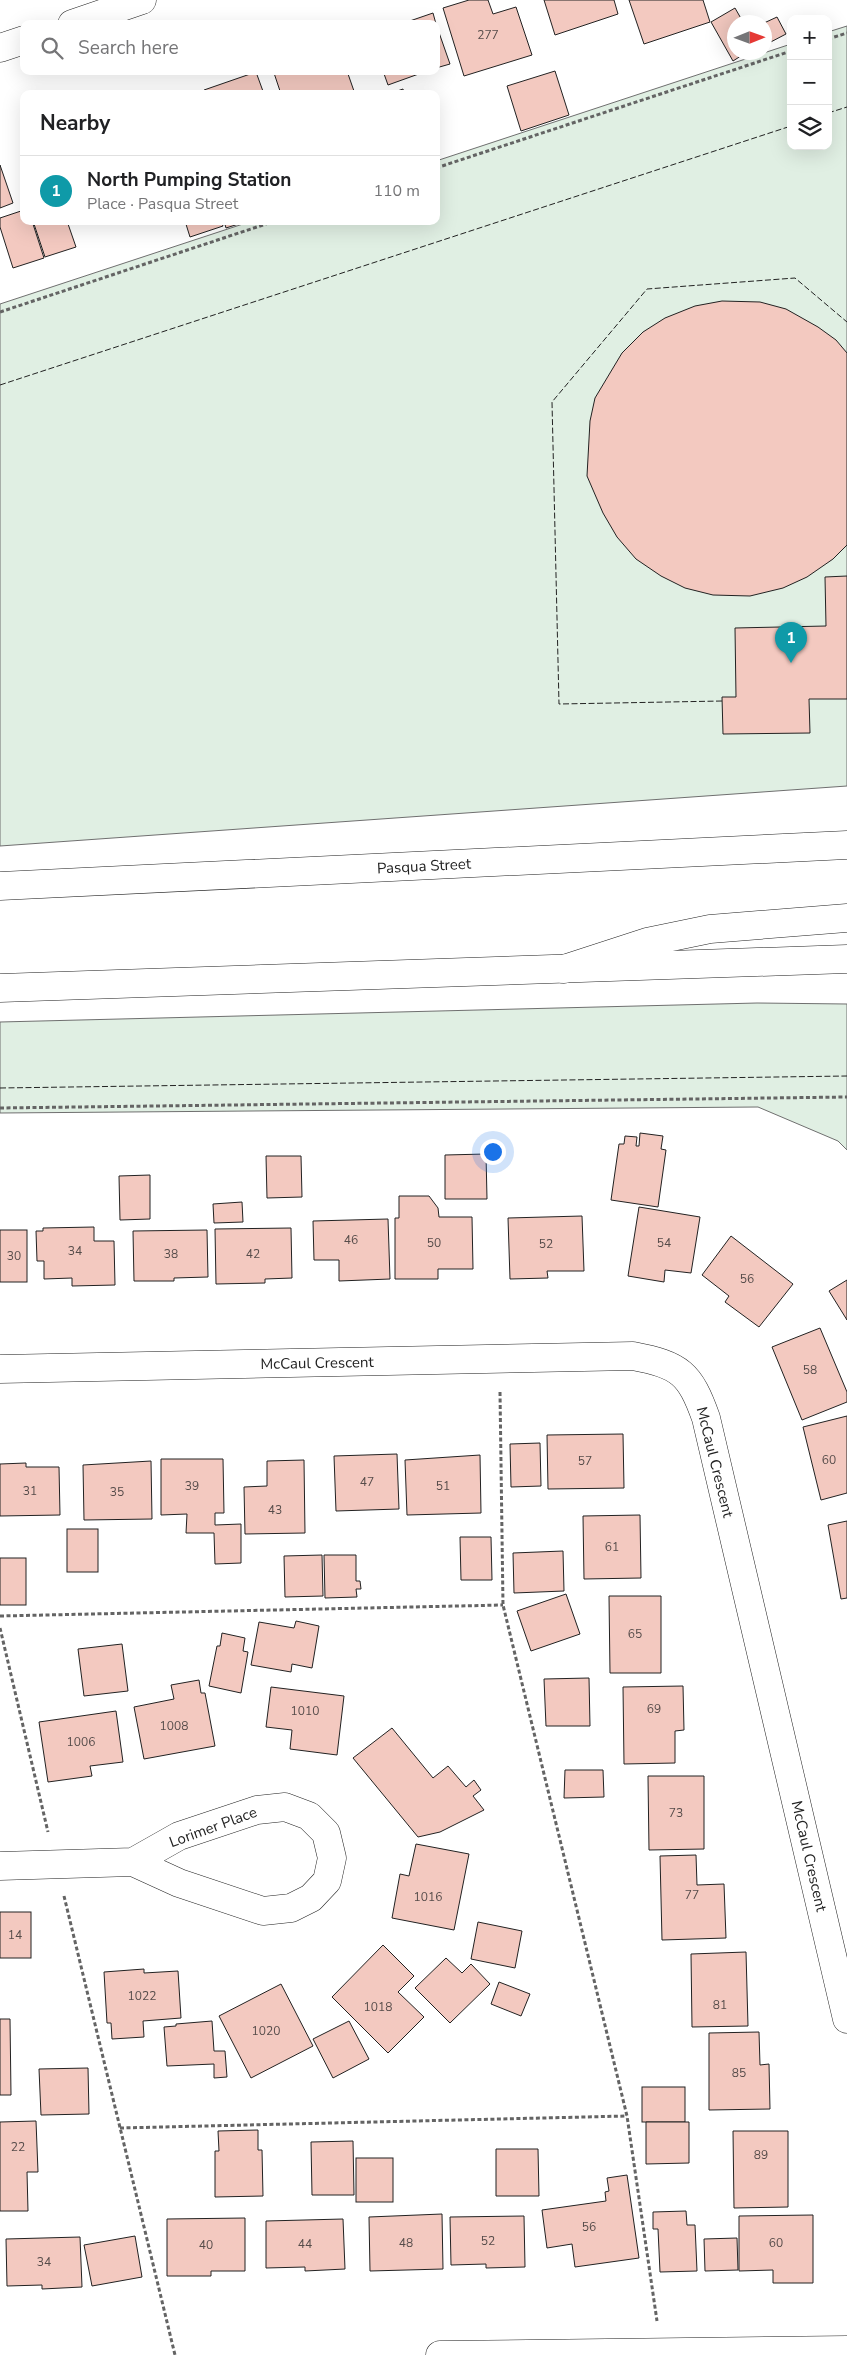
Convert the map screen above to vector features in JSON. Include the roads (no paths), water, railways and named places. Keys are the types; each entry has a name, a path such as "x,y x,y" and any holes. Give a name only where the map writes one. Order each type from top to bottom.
{"street":[{"path":"84,20 142,0"},
{"path":"0,48 20,41"},
{"name":"Pasqua Street","path":"0,886 847,845"},
{"path":"564,969 647,942 710,929 847,918"},
{"path":"0,988 847,959"},
{"name":"McCaul Crescent","path":"0,1369 633,1356 658,1360 680,1371 696,1392 708,1428 847,2019"},
{"name":"Lorimer Place","path":"0,1866 133,1862 179,1883 263,1911 291,1908 311,1898 327,1881 332,1858 326,1833 309,1816 285,1807 257,1810 179,1836 133,1862"},
{"path":"440,2355 847,2350"}],"place":[{"name":"North Pumping Station","path":"791,663"}]}
